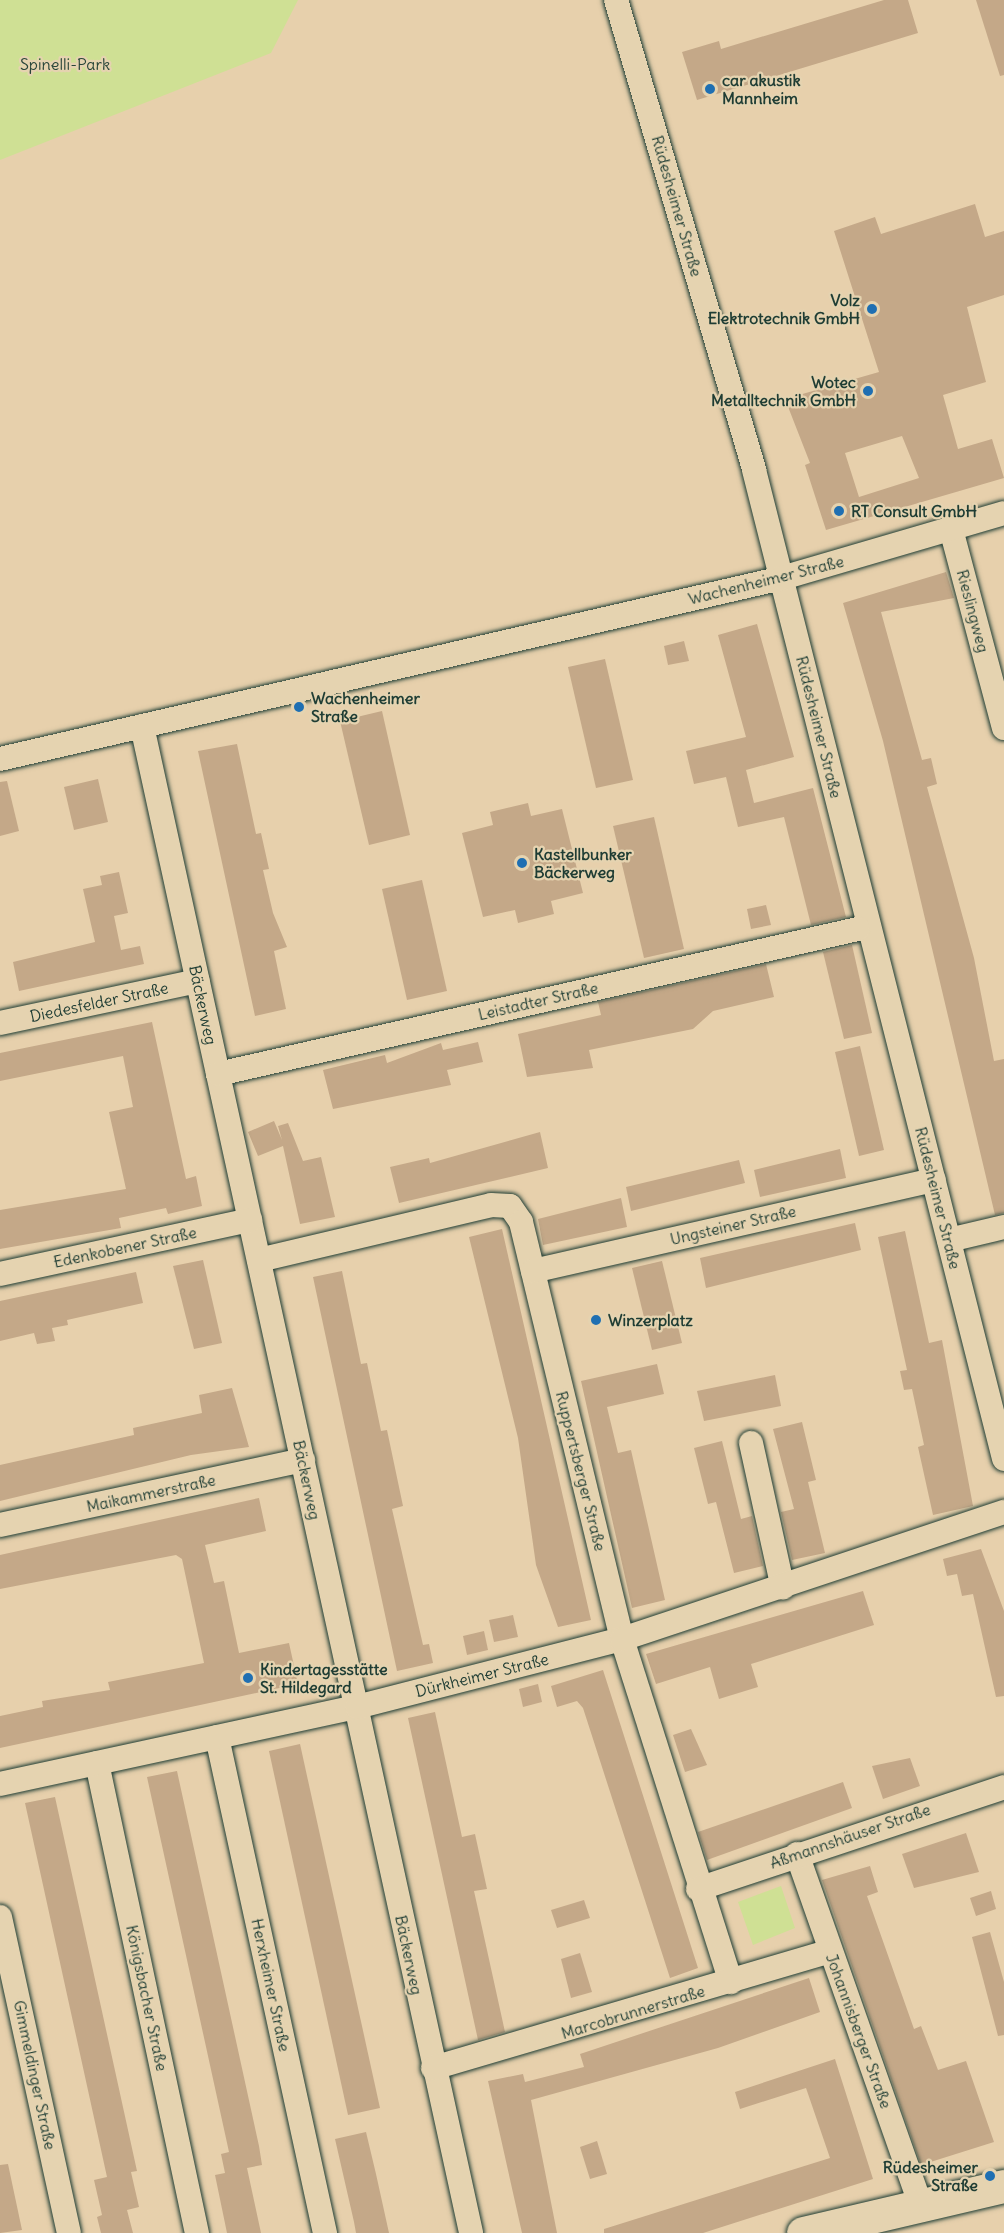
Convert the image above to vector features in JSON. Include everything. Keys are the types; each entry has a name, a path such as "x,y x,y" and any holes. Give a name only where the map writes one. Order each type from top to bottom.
{"main road":[{"path":"803,2233 895,2218 1004,2186"}],"street":[{"name":"Rüdesheimer Straße","path":"616,0 782,578 1004,1460"},
{"name":"Wachenheimer Straße","path":"0,759 782,578 1004,513"},
{"name":"Rieslingweg","path":"951,529 1004,728"},
{"name":"Bäckerweg","path":"142,726 357,1707 433,2068 471,2233"},
{"name":"Leistadter Straße","path":"218,1074 858,929"},
{"name":"Diedesfelder Straße","path":"0,1023 198,981"},
{"name":"Ungsteiner Straße","path":"533,1272 933,1180"},
{"name":"Ruppertsberger Straße","path":"259,1260 491,1205 510,1206 521,1222 622,1639 698,1889 732,1982"},
{"name":"Edenkobener Straße","path":"0,1274 250,1220"},
{"path":"949,1240 1004,1227"},
{"path":"751,1443 783,1588"},
{"name":"Maikammerstraße","path":"0,1525 303,1460"},
{"name":"Dürkheimer Straße","path":"0,1784 357,1707 622,1639 783,1588 1004,1512"},
{"name":"Herxheimer Straße","path":"217,1737 325,2233"},
{"name":"Königsbacher Straße","path":"97,1763 197,2233"},
{"name":"Aßmannshäuser Straße","path":"698,1889 797,1854 1004,1787"},
{"name":"Johannisberger Straße","path":"797,1854 830,1951 895,2218"},
{"name":"Gimmeldinger Straße","path":"0,1917 69,2233"},
{"name":"Marcobrunnerstraße","path":"433,2068 732,1982 830,1951"}],"green space":[{"name":"Spinelli-Park","path":"0,0 298,0 271,53 0,160"},
{"path":"781,1886 795,1928 753,1945 738,1902"}],"building":[{"path":"884,0 908,0 918,33 697,100 682,52 719,41 721,49"},
{"path":"976,0 1004,0 1004,75 1000,76"},
{"path":"975,204 985,237 1004,231 1004,295 967,307 986,382 943,395 958,449 992,439 1004,478 826,530 805,465 810,463 785,399 879,372 834,231 875,217 881,234","holes":["902,436 919,478 859,497 845,453"]},
{"path":"946,572 954,598 881,612 922,760 931,758 937,784 927,787 974,958 994,1061 1004,1059 1004,1213 995,1215 883,741 843,603"},
{"path":"757,624 794,757 746,770 754,803 813,788 846,917 811,925 784,817 738,827 726,777 694,784 686,751 746,737 718,635"},
{"path":"684,641 689,661 668,665 664,646"},
{"path":"605,659 633,780 596,788 568,667"},
{"path":"382,711 410,835 369,845 340,721"},
{"path":"237,744 256,834 261,833 269,869 263,870 273,913 287,947 274,951 286,1009 255,1016 198,751"},
{"path":"98,779 108,822 74,830 64,787"},
{"path":"7,781 19,831 0,836 0,782"},
{"name":"Kastellbunker Bäckerweg","path":"528,803 531,816 562,809 583,893 551,901 554,914 518,923 515,910 483,917 462,833 493,825 490,812"},
{"path":"654,817 684,949 644,958 613,826"},
{"path":"119,872 128,913 114,916 121,950 140,946 144,964 19,991 13,962 95,942 83,889 102,885 100,876"},
{"path":"422,880 447,991 407,1000 382,889"},
{"path":"766,905 771,925 751,929 747,909"},
{"path":"852,945 872,1033 844,1039 823,952"},
{"path":"766,964 774,997 713,1011 693,1029 589,1050 593,1068 527,1077 518,1034 601,1015 598,1002"},
{"path":"152,1022 186,1179 196,1176 202,1206 168,1214 166,1208 119,1218 121,1228 0,1249 0,1210 126,1189 109,1112 133,1107 123,1056 0,1081 0,1053"},
{"path":"478,1042 483,1062 447,1070 451,1085 333,1109 323,1070 385,1055 387,1063 441,1043 443,1050"},
{"path":"860,1046 884,1150 859,1156 835,1052"},
{"path":"274,1121 282,1140 278,1126 288,1123 303,1161 321,1157 335,1217 300,1224 283,1146 258,1156 248,1132"},
{"path":"540,1132 548,1168 399,1203 390,1167 429,1158 430,1163"},
{"path":"840,1149 846,1178 760,1197 754,1170"},
{"path":"739,1160 745,1183 631,1211 626,1187"},
{"path":"621,1198 627,1227 543,1245 538,1219"},
{"path":"855,1223 861,1250 706,1288 700,1258"},
{"path":"502,1229 591,1620 558,1627 536,1565 518,1438 469,1237"},
{"path":"905,1231 929,1343 942,1340 973,1506 933,1515 918,1447 924,1445 912,1389 904,1390 900,1371 907,1370 878,1237"},
{"path":"203,1260 222,1343 194,1349 173,1266"},
{"path":"662,1261 682,1343 652,1350 632,1268"},
{"path":"342,1271 361,1364 367,1363 381,1431 387,1430 403,1506 392,1509 423,1645 429,1644 433,1663 397,1671 313,1277"},
{"path":"136,1272 143,1303 67,1320 68,1325 52,1328 55,1341 37,1344 34,1333 0,1341 0,1301"},
{"path":"657,1364 664,1394 607,1407 618,1453 631,1450 665,1600 632,1608 581,1381"},
{"path":"775,1375 781,1406 704,1421 697,1391"},
{"path":"232,1388 249,1447 191,1455 0,1501 0,1465 134,1435 133,1428 202,1413 199,1395"},
{"path":"802,1422 816,1480 808,1482 825,1553 792,1560 781,1512 794,1509 773,1429"},
{"path":"722,1441 741,1519 752,1516 763,1566 734,1573 716,1502 708,1504 694,1448"},
{"path":"259,1498 266,1531 205,1545 214,1583 224,1581 239,1653 289,1643 298,1684 0,1748 0,1716 43,1707 42,1701 110,1690 108,1682 204,1663 182,1559 176,1555 0,1589 0,1555"},
{"path":"981,1549 1004,1611 1004,1696 996,1697 973,1594 962,1596 957,1574 947,1576 943,1559"},
{"path":"863,1591 874,1625 751,1664 758,1687 719,1699 710,1667 656,1684 646,1654"},
{"path":"513,1615 518,1637 494,1642 489,1620"},
{"path":"484,1631 488,1650 467,1655 463,1636"},
{"path":"603,1670 698,1968 670,1978 583,1708 577,1701 557,1707 551,1686"},
{"path":"538,1684 542,1702 523,1707 519,1689"},
{"path":"435,1712 462,1837 475,1834 487,1889 474,1891 505,2032 478,2040 408,1718"},
{"path":"691,1729 707,1765 685,1772 673,1735"},
{"path":"300,1744 380,2108 348,2115 269,1751"},
{"path":"910,1758 920,1786 883,1799 872,1766"},
{"path":"177,1771 259,2146 262,2165 247,2168 261,2233 227,2233 215,2175 225,2173 221,2154 229,2152 147,1777"},
{"path":"843,1782 852,1808 707,1860 698,1832"},
{"path":"55,1797 137,2171 131,2172 139,2207 127,2210 133,2233 101,2233 97,2217 102,2215 94,2180 107,2177 25,1803"},
{"path":"966,1833 979,1872 914,1888 902,1854"},
{"path":"870,1866 878,1892 867,1896 914,2029 921,2026 938,2070 966,2061 994,2142 921,2165 822,1880"},
{"path":"991,1891 996,1909 976,1916 970,1898"},
{"path":"584,1900 590,1918 557,1928 551,1910"},
{"path":"990,1932 1004,1982 1004,2035 998,2036 972,1937"},
{"path":"580,1953 592,1992 571,1998 561,1959"},
{"path":"809,1978 820,2012 718,2048 531,2100 557,2233 522,2233 488,2081 523,2074 525,2082 584,2067 580,2054"},
{"path":"835,2059 873,2179 703,2233 604,2233 604,2229 830,2158 806,2088 740,2109 735,2092"},
{"path":"366,2132 389,2233 356,2233 335,2139"},
{"path":"597,2141 607,2174 590,2179 580,2147"},
{"path":"8,2164 22,2230 0,2233 0,2165"}],"place":[{"name":"car akustik Mannheim","path":"710,89"},
{"name":"Volz Elektrotechnik GmbH","path":"872,309"},
{"name":"Wotec Metalltechnik GmbH","path":"868,391"},
{"name":"RT Consult GmbH","path":"839,511"},
{"name":"Wachenheimer Straße","path":"299,707"},
{"name":"Kastellbunker Bäckerweg","path":"522,863"},
{"name":"Winzerplatz","path":"596,1320"},
{"name":"Kindertagesstätte St. Hildegard","path":"248,1678"},
{"name":"Rüdesheimer Straße","path":"990,2176"}]}
